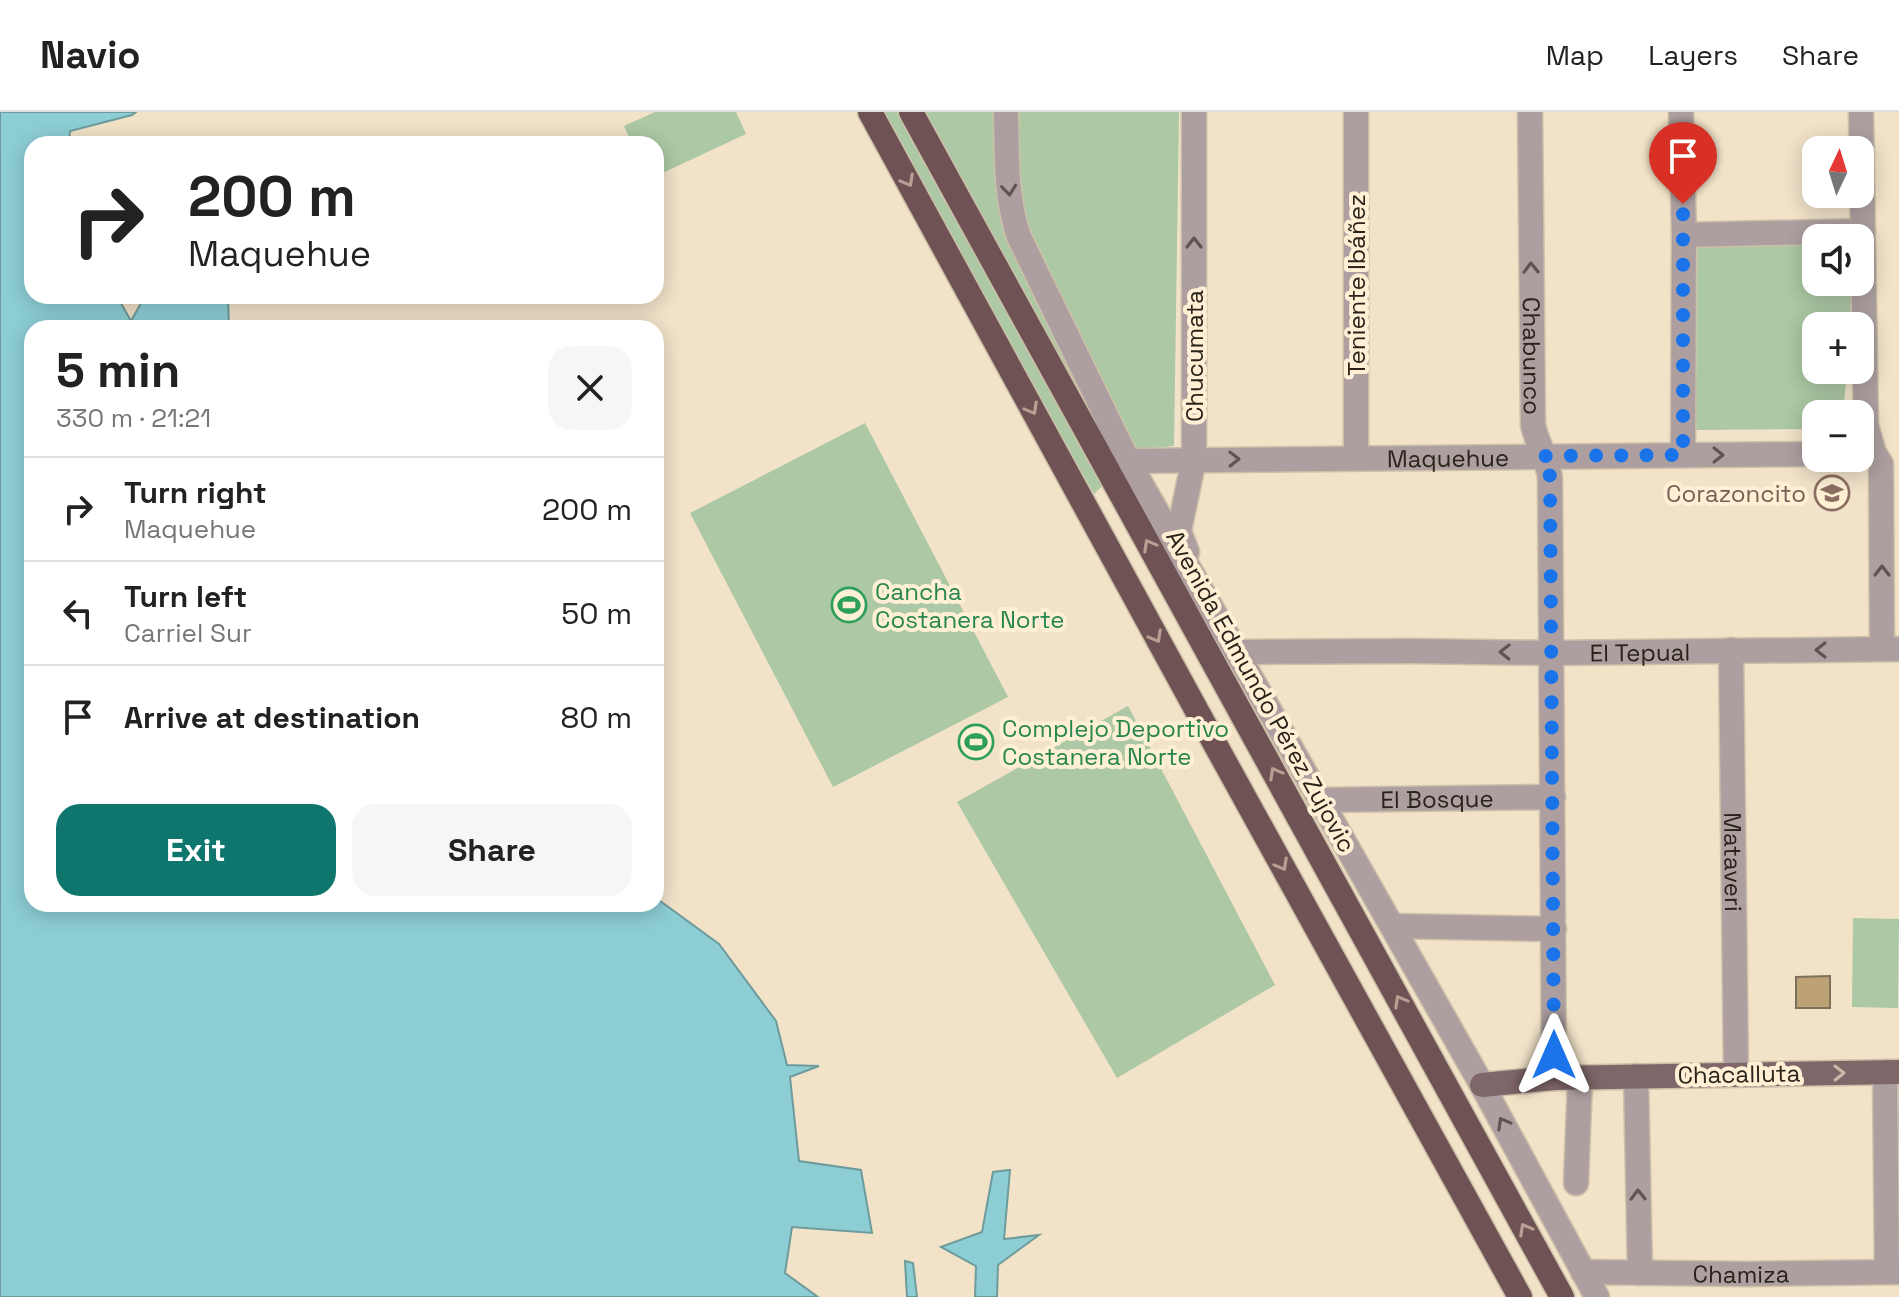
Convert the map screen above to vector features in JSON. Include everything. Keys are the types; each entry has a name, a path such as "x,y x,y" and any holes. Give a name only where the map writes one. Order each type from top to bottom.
{"highway":[{"path":"870,112 1520,1297"},
{"name":"Avenida Edmundo Pérez Zujovic","path":"911,112 1562,1297"},
{"path":"926,112 928,145"}],"main road":[{"name":"Chacalluta","path":"1482,1085 1554,1078 1892,1072"}],"street":[{"name":"Avenida Edmundo Pérez Zujovic","path":"1006,112 1008,188 1013,221 1128,461 1482,1085 1597,1297"},
{"name":"Chucumata","path":"1194,112 1194,459 1179,531 1203,595"},
{"name":"Teniente Ibáñez","path":"1356,112 1356,457"},
{"name":"Chabunco","path":"1530,112 1533,425 1542,456 1549,467 1550,478 1554,1078"},
{"path":"1681,112 1683,455"},
{"path":"1861,112 1863,224"},
{"path":"1684,235 1802,232"},
{"path":"1864,296 1866,400"},
{"path":"1874,453 1899,453"},
{"name":"Maquehue","path":"1128,461 1802,454"},
{"path":"1874,458 1881,464 1891,649"},
{"name":"El Tepual","path":"1236,652 1552,653 1891,649"},
{"name":"Mataveri","path":"1731,650 1736,1074"},
{"name":"El Bosque","path":"1321,800 1553,797"},
{"path":"1392,926 1554,929"},
{"path":"1892,1072 1893,1272"},
{"path":"1636,1076 1640,1273"},
{"path":"1576,1183 1580,1078"},
{"name":"Chamiza","path":"1583,1272 1640,1273 1746,1285 1852,1285 1893,1272"}],"green space":[{"path":"655,112 736,112 746,134 664,172 664,136 628,136 624,126"},
{"path":"883,112 1179,112 1174,446 1136,450 1094,494"},
{"path":"1692,241 1802,241 1802,296 1852,296 1850,312 1802,312 1802,384 1846,384 1844,400 1802,400 1802,429 1694,430"},
{"name":"Cancha Costanera Norte","path":"865,423 1008,697 833,787 690,513"},
{"path":"1128,706 1275,985 1117,1078 957,802"},
{"path":"1853,918 1899,919 1898,1008 1852,1007"}],"water":[{"path":"0,112 136,112 70,131 70,136 24,136 24,304 121,304 130,320 24,320 24,912 664,912 664,904 719,944 776,1021 787,1065 819,1066 790,1077 799,1161 861,1170 872,1233 792,1227 785,1273 818,1297 0,1297"},
{"path":"141,304 228,304 229,320 132,320"},
{"path":"1010,1170 1004,1239 1039,1235 998,1265 997,1297 975,1297 976,1266 941,1247 982,1232 993,1172"},
{"path":"905,1261 913,1263 917,1297 907,1297"}],"building":[{"path":"1830,976 1830,1008 1796,1008 1796,977"}],"place":[{"name":"Corazoncito","path":"1832,493"},
{"name":"Cancha Costanera Norte","path":"849,605"},
{"name":"Complejo Deportivo Costanera Norte","path":"976,742"}],"route":[{"path":"1554,1055 1550,478 1549,467 1542,456 1683,455 1683,204"}]}
